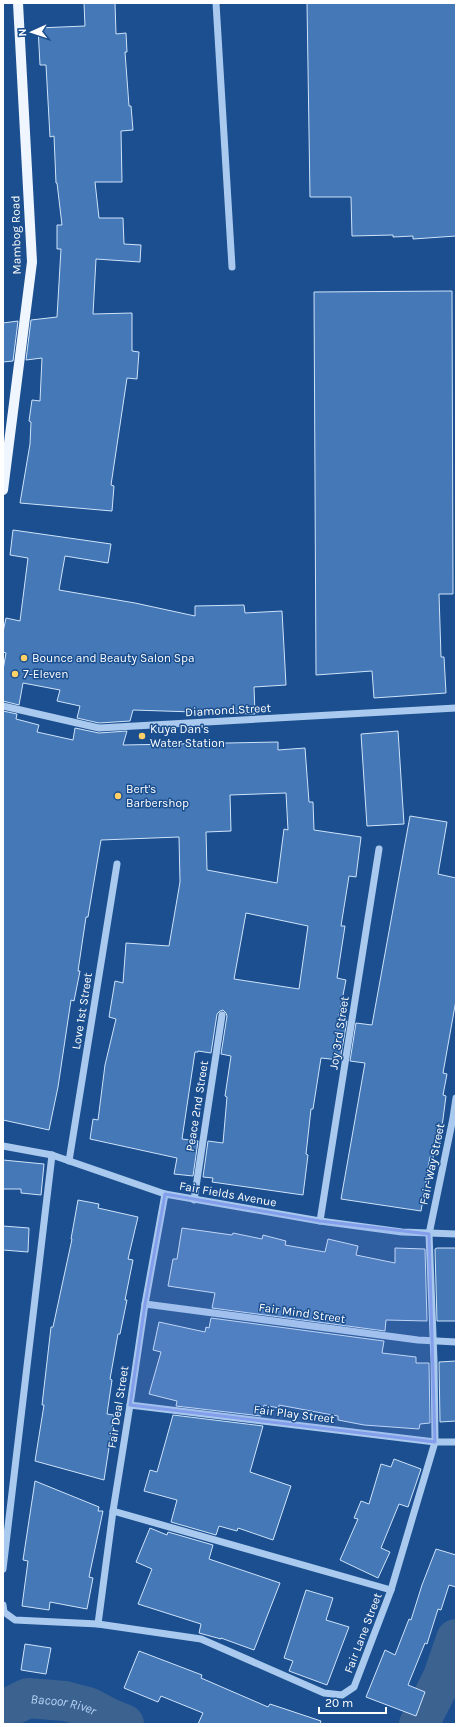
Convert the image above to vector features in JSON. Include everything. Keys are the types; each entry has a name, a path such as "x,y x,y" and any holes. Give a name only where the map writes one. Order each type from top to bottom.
{"main road":[{"name":"Mambog Road","path":"3,490 32,262 18,3"}],"street":[{"path":"216,3 232,267"},
{"name":"Diamond Street","path":"3,706 99,728 456,708"},
{"name":"Joy 3rd Street","path":"320,1221 379,849"},
{"name":"Love 1st Street","path":"69,1161 117,864"},
{"name":"Peace 2nd Street","path":"194,1200 222,1015"},
{"name":"Fair-Way Street","path":"433,1342 429,1234 455,1118 456,1098"},
{"name":"Fair Fields Avenue","path":"3,1146 52,1155 166,1194 194,1200 320,1221 402,1232 456,1234"},
{"path":"3,1569 52,1155"},
{"name":"Fair Deal Street","path":"98,1624 113,1511 145,1304 166,1194"},
{"name":"Fair Mind Street","path":"145,1304 433,1342 456,1342"},
{"name":"Fair Lane Street","path":"3,1605 4,1612 15,1620 98,1624 201,1639 324,1693 342,1695 354,1687 391,1590 435,1442 433,1342"},
{"name":"Fair Play Street","path":"130,1405 435,1442 456,1442"},
{"path":"113,1511 391,1590"}],"highlighted area":[{"path":"165,1194 320,1221 429,1234 435,1442 130,1405 145,1304"}],"building":[{"path":"84,3 115,3 116,34 126,33 127,52 125,52 129,106 131,106 133,130 121,131 122,182 95,182 99,218 123,218 124,244 141,245 140,262 96,259 93,314 132,313 132,351 139,352 137,379 127,378 111,485 114,486 112,511 20,503 30,444 31,422 29,421 32,400 40,401 42,358 26,360 31,320 57,317 61,249 57,249 57,225 62,225 56,183 54,136 50,137 46,65 40,65 38,28 85,26"},
{"path":"307,3 456,3 456,236 413,239 413,236 393,237 393,235 352,236 351,197 310,197"},
{"path":"452,291 453,594 439,594 441,657 444,657 446,693 374,698 372,671 316,675 314,292"},
{"path":"18,321 13,361 3,362 3,323"},
{"path":"13,530 111,544 108,563 65,556 59,590 135,603 195,616 195,606 244,605 245,613 282,611 286,685 254,687 255,714 133,710 130,721 99,723 77,718 80,706 57,701 60,690 23,683 19,705 3,701 3,670 6,653 3,652 3,632 6,618 20,621 28,558 10,555"},
{"path":"3,711 17,714 16,719 39,725 37,732 73,740 75,728 99,733 127,731 123,745 278,742 278,750 305,748 309,802 313,802 314,830 361,837 356,877 349,876 341,926 345,926 337,978 346,980 338,1020 347,1021 340,1060 321,1058 313,1109 311,1109 306,1154 308,1155 303,1195 212,1182 213,1178 203,1177 208,1141 223,1143 227,1097 225,1096 231,1056 221,1054 227,1016 223,1010 217,1014 211,1053 195,1052 182,1139 198,1141 193,1176 174,1174 177,1158 90,1139 93,1119 98,1120 105,1065 116,1019 109,1017 115,981 123,983 126,943 169,946 180,882 179,837 101,840 88,917 86,917 78,971 80,971 74,1001 71,1000 58,1087 49,1130 3,1120","holes":["286,793 288,830 284,829 277,883 207,870 206,832 231,831 230,795","246,913 308,926 299,989 234,979"]},
{"path":"398,731 404,824 367,826 361,734"},
{"path":"410,816 447,822 438,874 456,878 456,1000 443,1073 447,1074 443,1095 446,1096 440,1142 435,1141 433,1158 430,1157 421,1211 341,1199 365,1063 350,1061 356,1023 372,1025"},
{"path":"3,1160 44,1164 41,1195 21,1193 21,1189 3,1189"},
{"path":"78,1200 99,1204 98,1208 138,1217 128,1259 133,1260 125,1300 127,1300 120,1334 118,1334 110,1379 112,1380 107,1414 114,1415 104,1480 35,1461 44,1405 42,1405 51,1327 53,1327 72,1239"},
{"path":"3,1226 29,1228 28,1252 3,1250"},
{"path":"182,1228 232,1235 233,1233 262,1239 263,1235 286,1241 285,1245 325,1252 328,1239 358,1246 356,1255 395,1263 395,1248 425,1249 427,1321 386,1320 385,1331 212,1308 215,1293 168,1286 173,1259 177,1259"},
{"path":"456,1248 456,1321 437,1321 435,1249"},
{"path":"211,1318 384,1341 382,1353 416,1357 416,1363 429,1363 430,1423 420,1424 419,1429 364,1425 338,1420 338,1416 279,1405 279,1408 264,1405 261,1416 176,1406 177,1401 149,1394 161,1352 153,1350 159,1322 205,1332 206,1327 209,1328"},
{"path":"456,1361 456,1421 440,1422 439,1362"},
{"path":"173,1415 263,1426 250,1472 291,1486 273,1540 238,1528 237,1531 219,1526 216,1535 171,1522 177,1500 144,1491 150,1470 157,1472"},
{"path":"394,1459 421,1469 408,1507 399,1504 381,1548 390,1552 378,1578 340,1560 358,1519 354,1518 361,1501 369,1504 381,1464 391,1467"},
{"path":"35,1481 99,1507 98,1511 103,1511 89,1577 93,1578 87,1609 50,1602 49,1610 22,1606 28,1561 23,1560"},
{"path":"150,1528 167,1535 168,1532 213,1545 209,1559 280,1583 254,1650 221,1638 199,1633 201,1624 138,1604 152,1569 136,1562"},
{"path":"436,1549 456,1555 456,1587 449,1585 441,1610 438,1609 427,1644 425,1643 408,1685 425,1692 416,1716 366,1697 385,1650 395,1655 409,1619 411,1620 422,1585"},
{"path":"306,1590 333,1598 326,1620 349,1627 327,1685 289,1671 293,1661 284,1658"},
{"path":"25,1644 51,1648 46,1674 21,1670"},
{"path":"139,1651 202,1675 201,1678 268,1707 270,1704 321,1721 320,1724 198,1724 203,1713 161,1696 158,1702 124,1688"}],"waterway":[{"name":"Bacoor River","path":"419,1724 443,1677 456,1639"},
{"name":"Bacoor River","path":"3,1710 28,1698 65,1701 88,1707 124,1724"}],"place":[{"name":"Bounce and Beauty Salon Spa","path":"24,658"},
{"name":"7-Eleven","path":"15,674"},
{"name":"Kuya Dan's Water Station","path":"142,736"},
{"name":"Bert's Barbershop","path":"118,796"}]}
